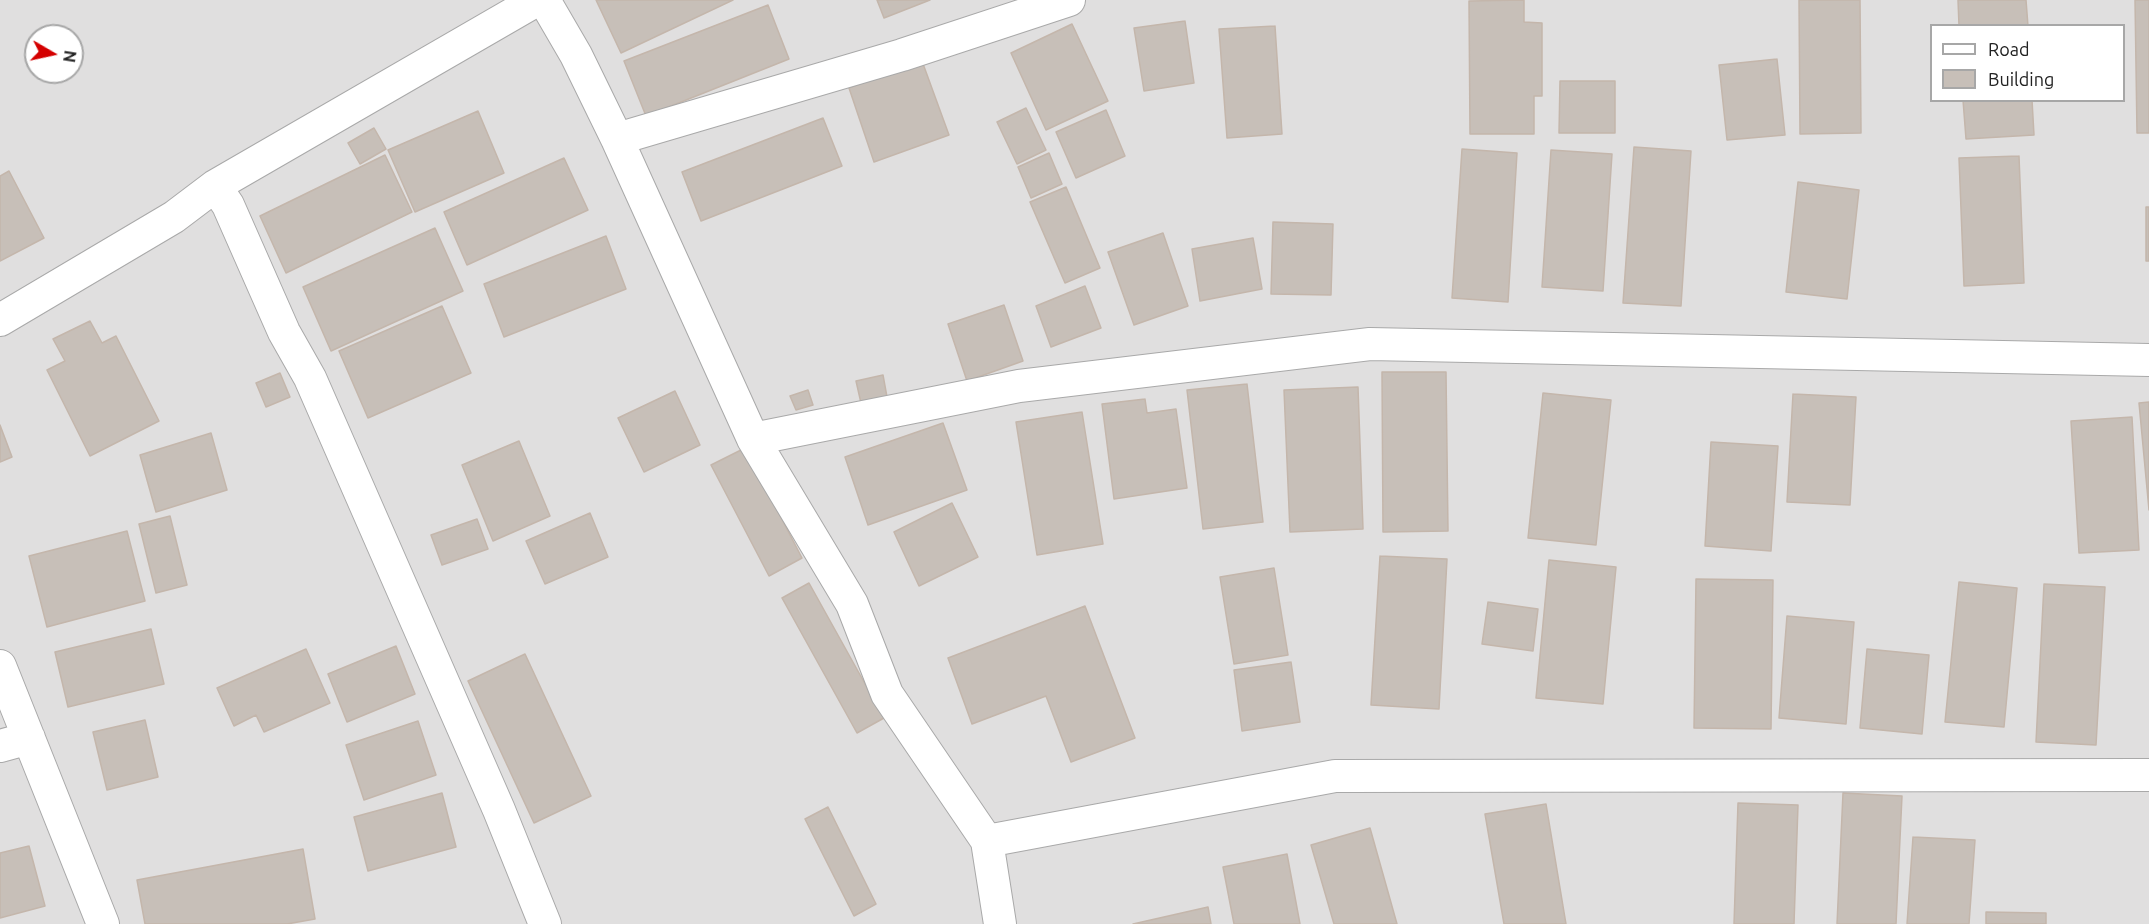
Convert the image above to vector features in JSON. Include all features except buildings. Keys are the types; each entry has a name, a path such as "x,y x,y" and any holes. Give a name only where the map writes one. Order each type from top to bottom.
{"street":[{"path":"0,320 174,217 215,186 537,0"},
{"path":"544,0 576,55 617,140 753,439 852,604 887,694 987,841 1000,924"},
{"path":"617,140 902,55 1069,0"},
{"path":"215,186 228,205 284,332 310,378 499,810 545,924"},
{"path":"753,439 1019,386 1370,344 2149,360"},
{"path":"0,666 14,742 104,924"},
{"path":"987,841 1335,776 2149,775"}],"shaded area":[{"path":"0,0 2149,0 2149,924 0,924"}]}
